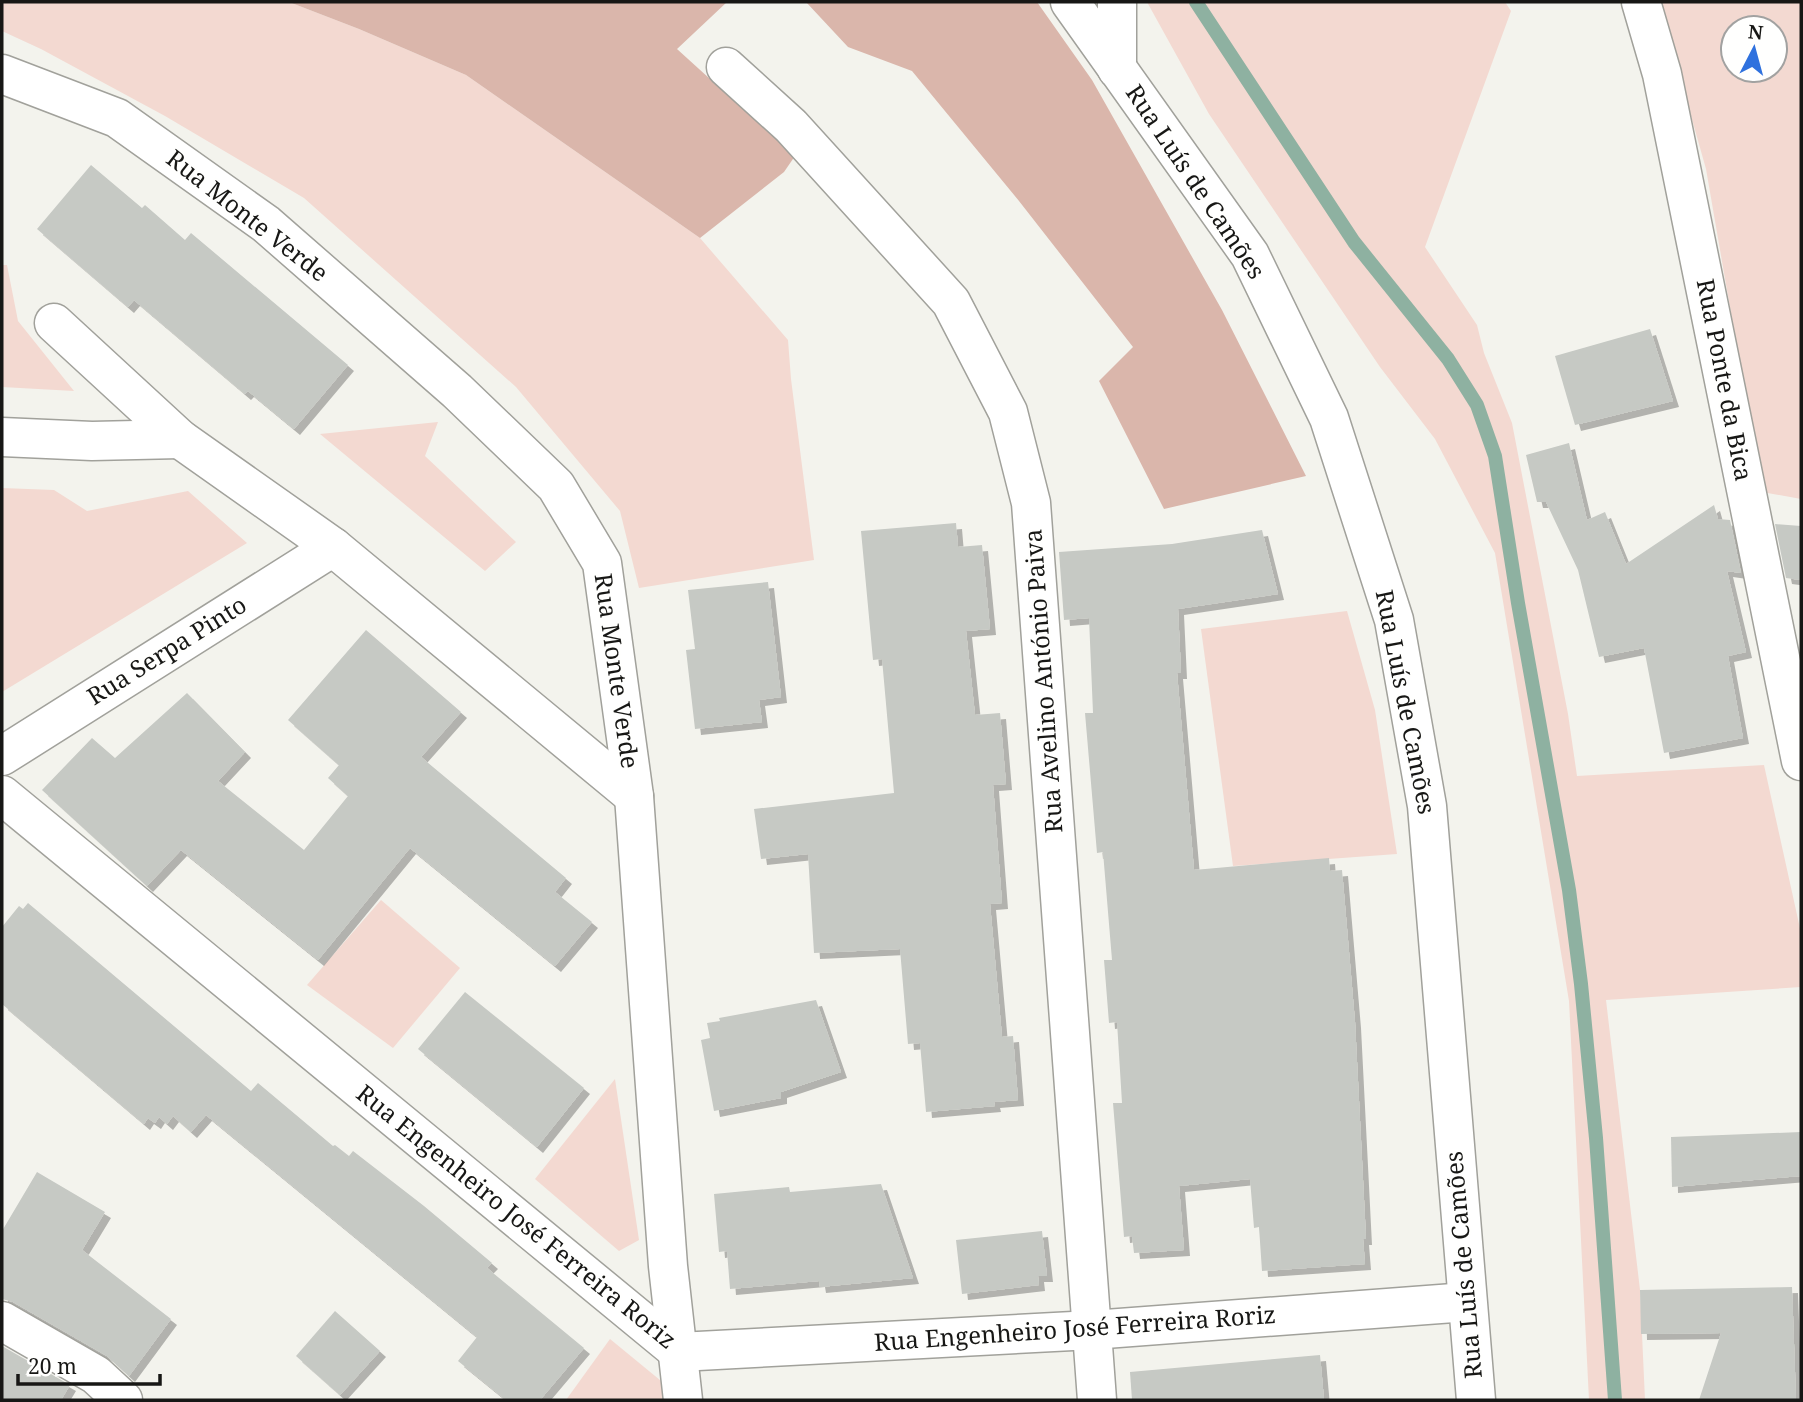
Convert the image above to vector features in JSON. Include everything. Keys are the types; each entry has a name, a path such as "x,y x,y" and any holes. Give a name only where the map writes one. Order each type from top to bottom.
{"street":[{"name":"Rua Luís de Camões","path":"1070,2 1250,256 1329,418 1394,620 1427,806 1476,1400"},
{"path":"1117,2 1117,69"},
{"name":"Rua Ponte da Bica","path":"1641,2 1662,74 1801,761"},
{"name":"Rua Avelino António Paiva","path":"726,67 791,126 951,302 1008,412 1031,503 1097,1400"},
{"name":"Rua Monte Verde","path":"2,74 117,118 265,224 457,391 556,486 602,563 634,796 667,1266 683,1400"},
{"path":"54,323 180,439 333,547 634,796"},
{"path":"2,437 92,441 180,439"},
{"name":"Rua Serpa Pinto","path":"2,756 333,547"},
{"name":"Rua Engenheiro José Ferreira Roriz","path":"2,795 679,1352 1092,1331 1467,1302"},
{"path":"2,1321 96,1375 123,1400"}],"shaded area":[{"path":"2,2 289,2 466,75 700,238 788,340 814,560 639,588 620,511 516,387 304,198 165,116 2,31"},
{"path":"289,2 727,2 677,49 795,156 784,172 700,238 466,75"},
{"path":"806,2 1037,2 1092,80 1222,310 1306,476 1164,509 1099,381 1133,347 1019,201 912,71 848,47"},
{"path":"1147,2 1505,2 1511,11 1425,247 1477,325 1484,353 1512,423 1568,714 1577,776 1764,765 1801,933 1801,987 1606,1000 1640,1290 1645,1400 1589,1400 1569,1001 1495,553 1435,439 1380,367 1209,114"},
{"path":"1659,2 1801,2 1801,499 1762,492 1706,169"},
{"path":"2,265 7,265 18,321 74,391 2,387"},
{"path":"438,422 425,456 516,542 485,571 320,434"},
{"path":"2,488 54,490 87,511 188,491 247,543 2,692"},
{"path":"1347,611 1375,710 1397,854 1233,866 1201,629"},
{"path":"381,900 460,968 393,1048 307,985"},
{"path":"615,1079 639,1240 619,1251 535,1179"},
{"path":"610,1339 666,1385 667,1400 566,1400"}],"building":[{"path":"91,165 142,208 145,205 185,240 191,233 348,365 294,429 248,391 245,394 134,300 128,307 37,229"},
{"path":"1650,329 1673,401 1575,425 1555,356"},
{"path":"1569,443 1587,520 1605,512 1626,564 1714,505 1718,519 1730,520 1741,573 1727,571 1746,652 1728,656 1743,738 1664,753 1644,648 1599,657 1578,570 1546,502 1537,502 1526,455"},
{"path":"956,523 958,547 982,545 990,629 966,631 975,715 1000,713 1006,784 993,785 1002,903 990,904 1002,1037 1013,1036 1018,1100 994,1102 995,1106 926,1112 920,1043 908,1044 900,949 814,953 808,854 761,859 754,809 894,793 882,659 873,660 861,531"},
{"path":"1775,524 1801,526 1801,580 1786,578"},
{"path":"1262,530 1278,594 1178,609 1181,673 1177,673 1194,870 1329,858 1330,871 1342,870 1355,1022 1365,1264 1262,1271 1259,1227 1254,1228 1250,1179 1179,1186 1184,1250 1134,1253 1132,1236 1124,1237 1113,1103 1122,1103 1117,1022 1109,1023 1104,960 1112,960 1103,852 1097,853 1085,713 1093,713 1089,618 1064,620 1059,552 1172,544"},
{"path":"768,582 781,697 759,700 762,722 695,729 686,650 695,649 688,590"},
{"path":"366,630 461,712 421,757 566,878 555,892 592,922 555,966 410,848 318,960 181,850 147,886 42,790 92,738 115,758 187,693 245,752 218,781 304,850 348,796 328,778 339,765 288,720"},
{"path":"28,903 251,1091 258,1083 333,1146 349,1156 353,1151 424,1206 492,1263 487,1268 584,1348 540,1400 506,1400 458,1361 477,1337 206,1115 191,1132 173,1116 167,1124 159,1117 155,1123 148,1118 144,1124 2,1004 2,927 19,906 23,909"},
{"path":"465,992 584,1088 537,1147 418,1049"},
{"path":"816,1000 841,1072 781,1092 781,1098 714,1111 701,1040 710,1038 707,1023 720,1021 719,1018"},
{"path":"1801,1132 1801,1176 1672,1187 1671,1137"},
{"path":"37,1172 105,1212 82,1250 171,1319 129,1376 107,1356 13,1302 2,1299 2,1231"},
{"path":"881,1184 913,1278 820,1287 819,1281 730,1289 727,1251 719,1252 714,1194 789,1187 790,1192"},
{"path":"1042,1231 1047,1276 1038,1276 1039,1285 962,1294 956,1240"},
{"path":"1792,1287 1796,1400 1699,1400 1721,1333 1641,1334 1640,1290"},
{"path":"335,1311 380,1351 340,1395 296,1356"},
{"path":"2,1346 70,1385 61,1400 2,1400"},
{"path":"1320,1355 1324,1400 1132,1400 1130,1372"}],"waterway":[{"path":"1196,2 1354,242 1448,359 1477,405 1495,456 1569,890 1581,984 1596,1138 1615,1400"}]}
